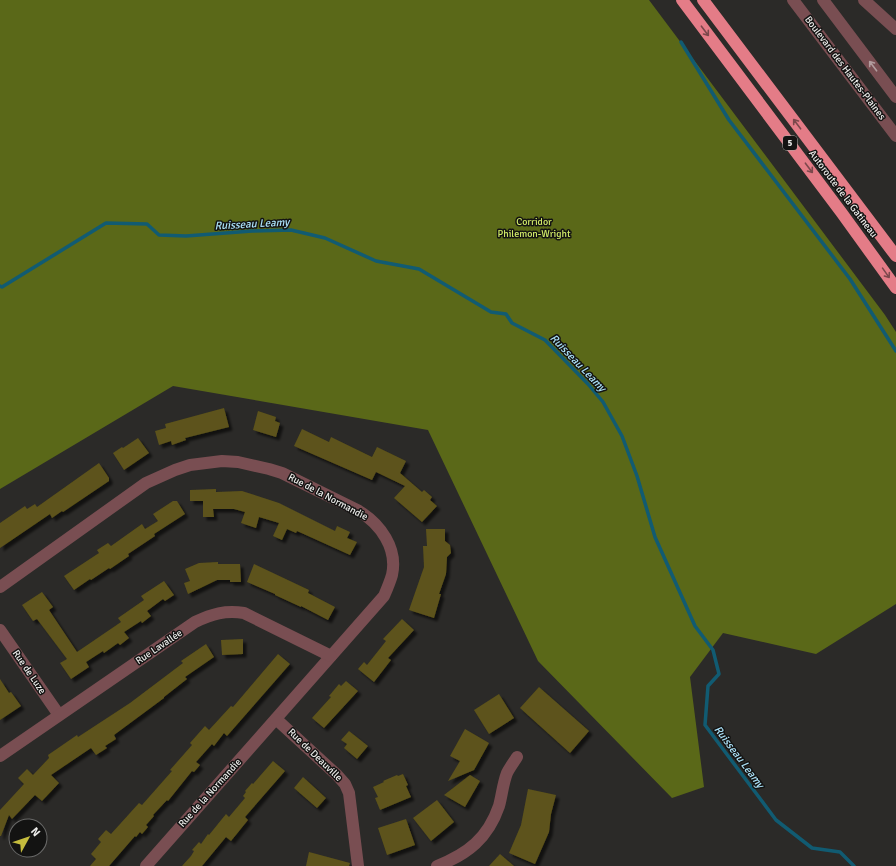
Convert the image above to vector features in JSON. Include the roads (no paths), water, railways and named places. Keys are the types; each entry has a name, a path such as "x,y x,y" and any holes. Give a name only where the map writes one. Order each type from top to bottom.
{"highway":[{"name":"Autoroute de la Gatineau","path":"682,0 896,288"},
{"name":"Autoroute de la Gatineau","path":"703,0 896,256"}],"street":[{"name":"Boulevard des Hautes-Plaines","path":"793,0 896,136"},
{"path":"823,0 896,97"},
{"path":"864,0 896,29"},
{"name":"Rue de la Normandie","path":"0,587 146,483 175,470 206,463 222,461 238,462 282,473 359,511 370,518 386,538 391,550 393,561 392,574 384,596 146,866"},
{"name":"Rue Lavallée","path":"0,756 195,622 220,612 232,611 244,613 331,656"},
{"name":"Rue de Luze","path":"0,630 59,715"},
{"name":"Rue de Deauville","path":"276,719 345,784 349,793 358,866"},
{"path":"437,866 464,854 476,844 485,833 493,822 507,773 517,757"}],"waterway":[{"path":"681,42 729,120 850,279 896,351"},
{"name":"Ruisseau Leamy","path":"0,286 2,287 106,223 147,224 159,235 186,236 252,231 291,230 325,238 376,261 419,269 491,312 506,314 512,323 545,340 588,384 603,402 622,436 637,476 655,537 695,626 713,650 719,674 708,686 705,725 776,820 812,848 840,852 854,866"}],"park label":[{"name":"Corridor Philemon-Wright","path":"534,228"}]}
